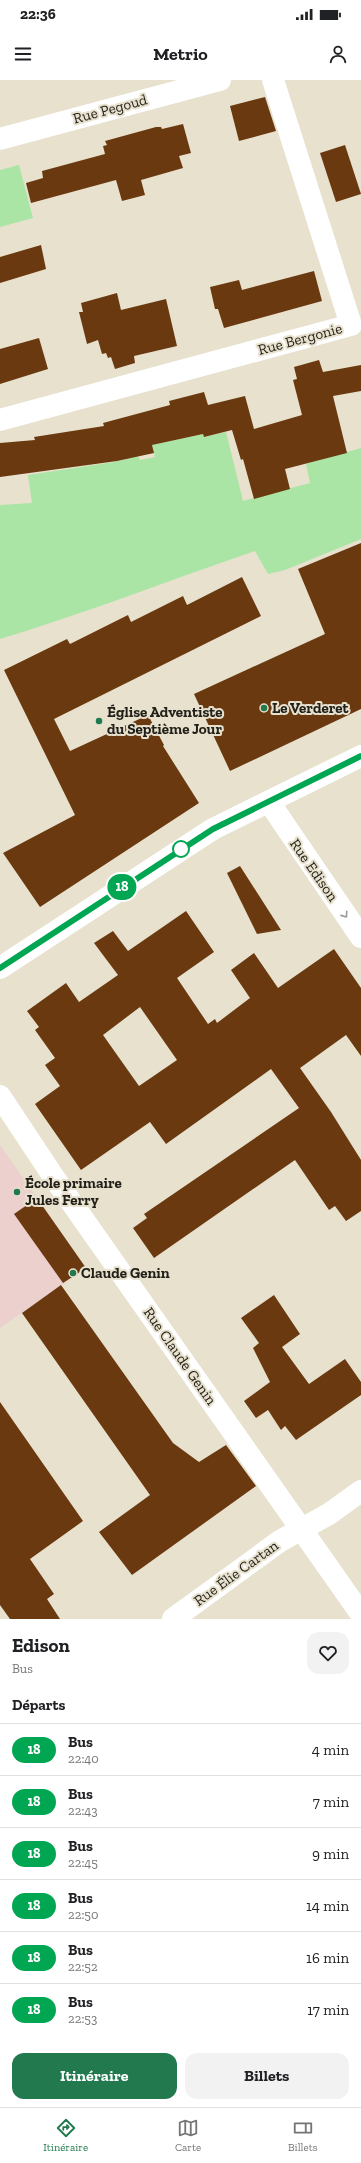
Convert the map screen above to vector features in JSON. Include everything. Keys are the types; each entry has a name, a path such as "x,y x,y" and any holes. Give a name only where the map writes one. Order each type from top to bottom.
{"street":[{"name":"Rue Pegoud","path":"0,139 220,80"},
{"name":"Rue Bergonie","path":"0,420 351,325 273,80"},
{"path":"0,968 213,829 361,756"},
{"name":"Rue Edison","path":"269,802 361,937"},
{"name":"Rue Claude Genin","path":"0,1096 55,1179 361,1614"},
{"name":"Rue Élie Cartan","path":"173,1619 280,1541 329,1514 361,1491"}],"shaded area":[{"name":"École primaire Jules Ferry","path":"0,1145 86,1268 0,1328"}],"green space":[{"path":"19,165 33,218 0,227 0,170"},
{"path":"226,432 243,501 310,483 306,464 361,448 361,539 285,570 268,574 255,551 0,639 0,505 32,503 28,475 114,462 138,456 140,460 155,457 152,445 203,434 204,437"}],"building":[{"path":"265,97 276,131 239,141 230,106"},
{"path":"183,124 191,153 179,156 183,168 141,180 145,195 122,201 116,180 31,203 26,183 43,178 42,171 105,154 103,146 107,145 105,141 156,127 161,127 162,129"},
{"path":"345,145 361,194 336,202 320,153"},
{"path":"41,245 46,269 0,283 0,257"},
{"path":"314,271 322,301 224,328 218,309 215,309 210,287 239,280 242,290"},
{"path":"117,293 121,310 166,299 177,346 134,356 135,363 115,369 111,357 108,358 106,353 102,354 98,340 87,344 79,312 83,312 81,303"},
{"path":"39,338 48,369 0,384 0,349"},
{"path":"319,360 323,372 361,365 361,391 333,396 347,453 285,469 290,489 254,499 243,459 241,460 232,430 204,437 203,434 152,445 154,453 117,461 0,477 0,443 35,440 34,437 104,426 103,423 170,405 169,401 204,392 208,405 245,396 254,429 302,415 293,380 297,379 294,367"},
{"path":"361,543 361,709 230,771 194,694 325,634 298,569"},
{"path":"242,577 261,616 54,719 70,751 148,715 164,745 163,746 199,803 40,907 3,853 75,815 4,670 67,639 70,644 128,615 131,622 183,596 187,605"},
{"path":"240,866 281,930 257,934 227,873"},
{"path":"186,911 214,952 177,978 208,1024 215,1019 217,1023 250,998 231,970 254,953 278,988 334,949 361,988 361,1056 346,1035 300,1068 331,1112 361,1160 361,1211 346,1221 335,1206 329,1210 295,1160 154,1258 133,1228 147,1218 144,1214 299,1108 271,1069 166,1144 150,1122 81,1170 35,1104 60,1086 45,1065 55,1058 35,1030 39,1027 27,1011 66,983 79,1002 118,975 94,943 113,931 128,951","holes":["140,1007 177,1060 139,1086 103,1035"]},
{"path":"37,1198 86,1268 63,1283 14,1214"},
{"path":"61,1285 173,1443 199,1462 226,1445 256,1486 132,1575 99,1532 150,1495 22,1313"},
{"path":"274,1295 300,1334 282,1347 309,1384 345,1359 361,1382 361,1395 296,1440 285,1426 281,1430 268,1410 256,1418 244,1401 270,1382 253,1348 259,1343 241,1318"},
{"path":"0,1402 83,1521 30,1559 54,1594 47,1599 60,1619 10,1619 0,1605"}],"bus line":[{"name":"18","path":"0,968 213,829 361,756"}],"place":[{"name":"Le Verderet","path":"264,708"},
{"name":"Église Adventiste du Septième Jour","path":"99,721"},
{"name":"École primaire Jules Ferry","path":"17,1192"},
{"name":"Claude Genin","path":"73,1273"}]}
